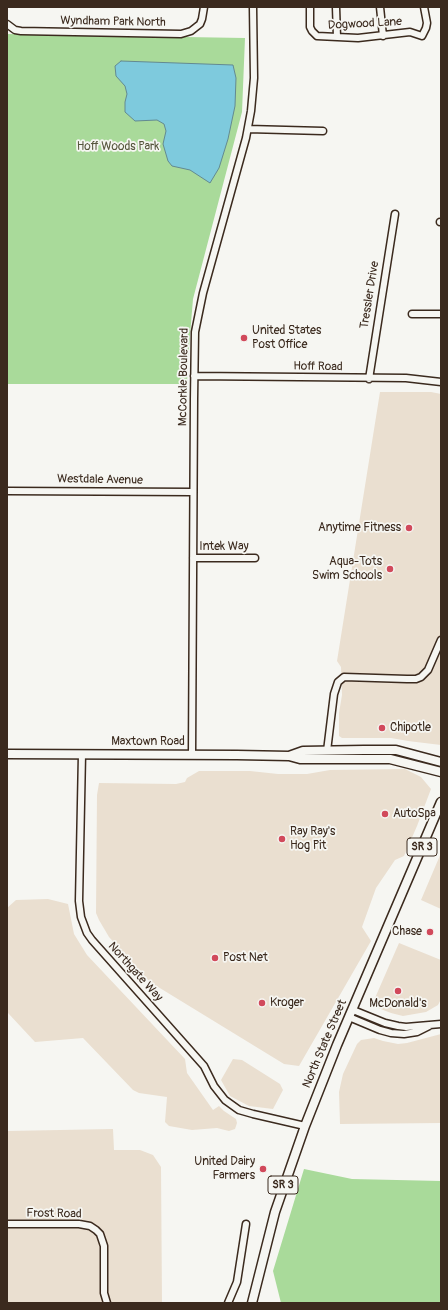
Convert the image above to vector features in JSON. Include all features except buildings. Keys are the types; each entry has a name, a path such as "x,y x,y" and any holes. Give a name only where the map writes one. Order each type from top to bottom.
{"main road":[{"path":"324,759 328,756 360,753 364,750"},
{"name":"Maxtown Road","path":"289,756 303,751 396,750 441,762"},
{"name":"Maxtown Road","path":"7,754 289,756 300,759 390,759 441,772"},
{"name":"North State Street","path":"252,1303 275,1212 305,1126 441,802"}],"street":[{"name":"Wyndham Park North","path":"7,24 15,30 21,32 181,34 191,32 200,24 204,7"},
{"name":"McCorkle Boulevard","path":"192,755 194,346 197,317 248,129 252,107 254,78 253,7"},
{"name":"Dogwood Lane","path":"310,7 310,27 317,36 358,38 410,32 422,36 427,23 424,7"},
{"path":"336,7 337,37"},
{"path":"380,7 383,36"},
{"path":"248,129 323,131"},
{"name":"Tressler Drive","path":"368,379 395,214"},
{"path":"412,314 441,314"},
{"name":"Hoff Road","path":"194,376 368,379 406,378 441,382"},
{"name":"Westdale Avenue","path":"7,490 193,492"},
{"name":"Intek Way","path":"193,558 255,558"},
{"path":"327,751 334,694 338,682 344,677 416,679 421,677 428,670 441,640"},
{"name":"Northgate Way","path":"82,754 79,901 81,917 87,933 201,1063 224,1100 239,1110 305,1126"},
{"path":"351,1014 380,1030 392,1033 404,1034 417,1032 432,1024 441,1024"},
{"name":"Frost Road","path":"7,1224 79,1224 90,1226 96,1230 100,1234 104,1246 104,1293 107,1303"},
{"path":"228,1303 237,1282 246,1224"}],"shaded area":[{"path":"380,392 431,392 441,394 441,745 391,738 342,738 339,736 339,713 342,695 341,667 337,661"},
{"path":"405,769 421,777 431,789 404,856 395,860 376,888 362,927 371,941 299,1066 284,1064 150,982 109,937 99,920 96,913 97,795 99,783 176,784 185,782 187,778 199,771 250,771 278,774 307,774 330,770"},
{"path":"441,853 441,909 421,900"},
{"path":"48,899 68,904 74,934 87,955 185,1059 187,1073 213,1110 219,1106 236,1119 237,1123 235,1129 229,1131 217,1128 192,1130 169,1126 165,1122 167,1097 139,1093 133,1090 83,1038 35,1042 8,1013 7,908 16,900"},
{"path":"399,943 441,960 441,999 438,1005 426,1012 403,1016 378,1008 375,998"},
{"path":"441,1034 441,1123 340,1124 339,1092 343,1074 357,1044 361,1040 374,1038 398,1044"},
{"path":"233,1059 242,1060 280,1084 283,1090 273,1109 249,1106 230,1096 221,1080"},
{"path":"113,1129 114,1150 140,1150 153,1155 161,1167 162,1303 7,1303 7,1131"}],"green space":[{"name":"Hoff Woods Park","path":"7,34 245,38 242,112 193,299 187,384 7,384"},
{"path":"304,1169 352,1179 441,1181 441,1303 281,1303 273,1271"}],"water":[{"path":"121,61 233,65 236,78 235,106 228,139 219,168 210,183 190,170 172,166 168,161 163,144 166,131 164,124 157,120 135,121 125,112 127,94 125,86 116,76 115,66"}],"place":[{"name":"United States Post Office","path":"244,338"},
{"name":"Anytime Fitness","path":"409,528"},
{"name":"Aqua-Tots Swim Schools","path":"390,569"},
{"name":"Chipotle","path":"382,728"},
{"name":"AutoSpa","path":"385,814"},
{"name":"Ray Ray's Hog Pit","path":"282,839"},
{"name":"Chase","path":"430,932"},
{"name":"Post Net","path":"215,958"},
{"name":"McDonald's","path":"398,991"},
{"name":"Kroger","path":"262,1003"},
{"name":"United Dairy Farmers","path":"263,1169"}]}
